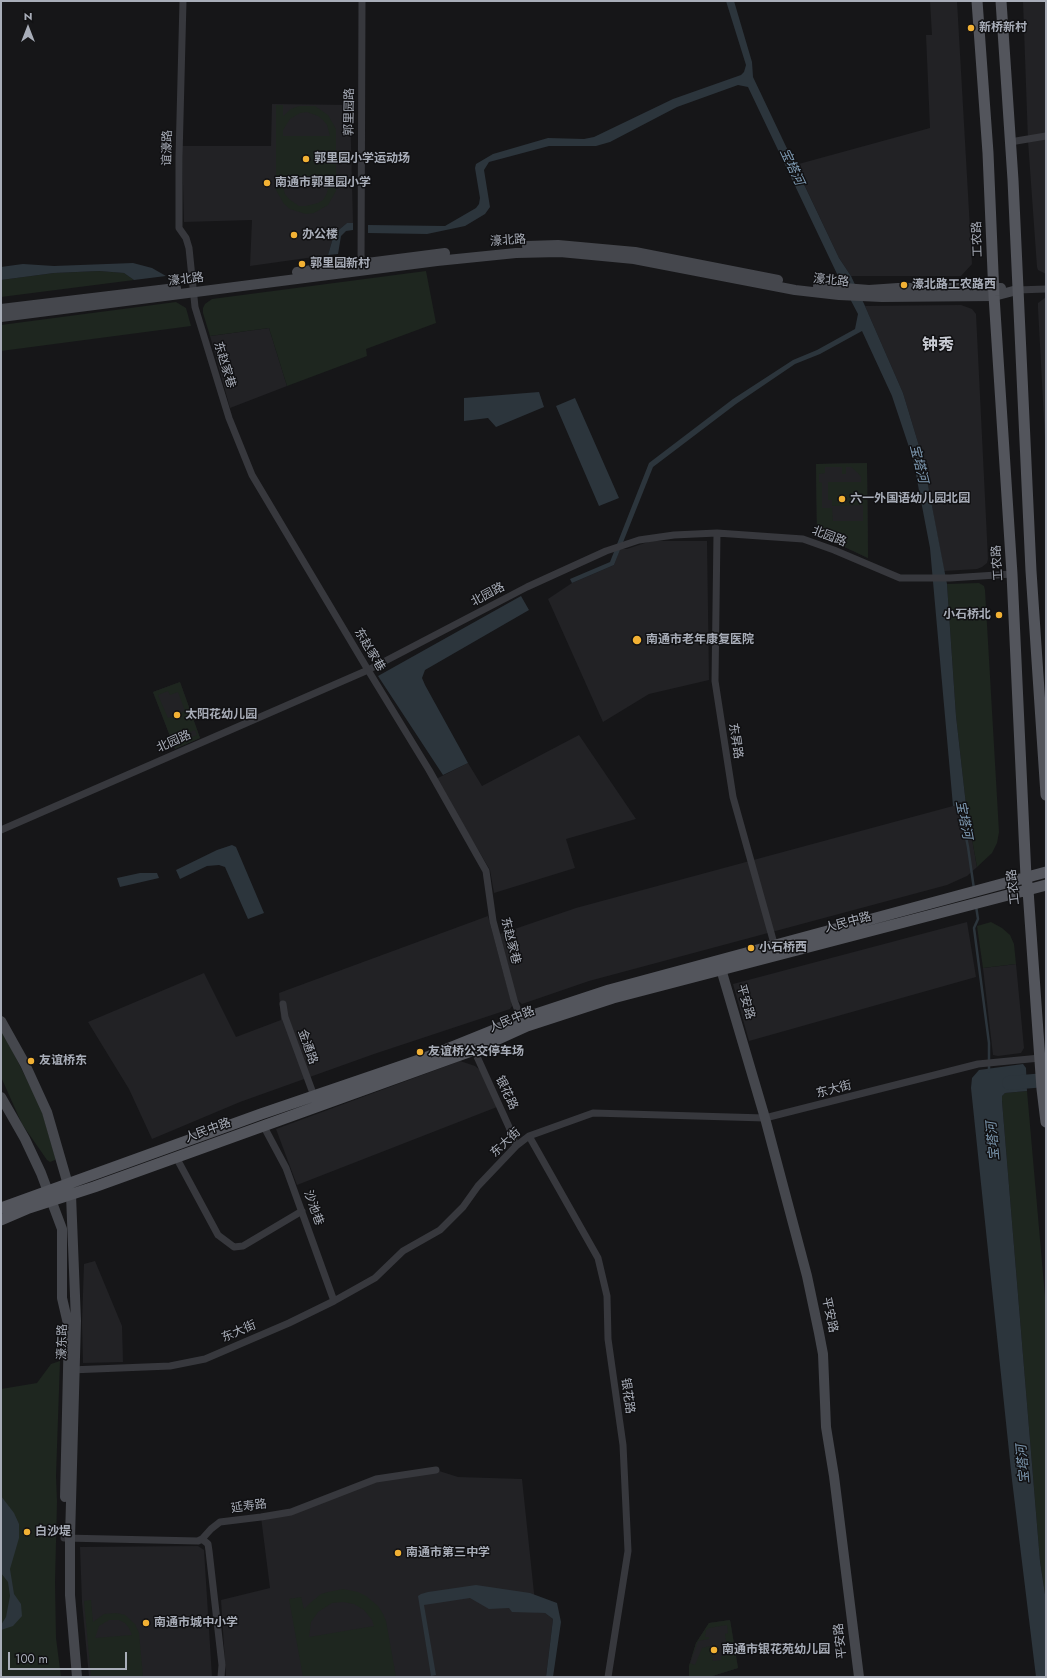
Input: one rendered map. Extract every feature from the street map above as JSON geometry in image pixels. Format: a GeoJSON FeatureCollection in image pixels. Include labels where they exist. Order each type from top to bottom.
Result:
{"type":"FeatureCollection","features":[{"type":"Feature","properties":{"kind":"main road","name":"工农路"},"geometry":{"type":"LineString","coordinates":[[977,1],[988,153],[994,292],[1012,574],[1026,878],[1042,1089],[1046,1116]]}},
{"type":"Feature","properties":{"kind":"main road"},"geometry":{"type":"LineString","coordinates":[[1001,1],[1010,142],[1031,571],[1046,795]]}},
{"type":"Feature","properties":{"kind":"main road","name":"人民中路"},"geometry":{"type":"LineString","coordinates":[[1,1208],[48,1190],[422,1059],[521,1019],[609,990],[775,946],[983,895],[1026,878],[1046,872]]}},
{"type":"Feature","properties":{"kind":"main road","name":"人民中路"},"geometry":{"type":"LineString","coordinates":[[983,895],[1028,890],[1046,885]]}},
{"type":"Feature","properties":{"kind":"main road","name":"人民中路"},"geometry":{"type":"LineString","coordinates":[[1,1220],[29,1208],[52,1202],[474,1050],[537,1023],[613,998],[964,900]]}},
{"type":"Feature","properties":{"kind":"street","name":"谊濠路"},"geometry":{"type":"LineString","coordinates":[[183,1],[179,157],[179,228],[186,238],[189,248],[193,289]]}},
{"type":"Feature","properties":{"kind":"street","name":"郭里园路"},"geometry":{"type":"LineString","coordinates":[[361,267],[362,1]]}},
{"type":"Feature","properties":{"kind":"street"},"geometry":{"type":"LineString","coordinates":[[1010,142],[1046,136]]}},
{"type":"Feature","properties":{"kind":"street","name":"濠北路"},"geometry":{"type":"LineString","coordinates":[[1,317],[193,289],[361,267],[516,253],[560,252],[634,259],[780,287],[839,292],[870,293],[898,288],[994,292],[1046,289]]}},
{"type":"Feature","properties":{"kind":"street","name":"濠北路"},"geometry":{"type":"LineString","coordinates":[[1,309],[193,289]]}},
{"type":"Feature","properties":{"kind":"street","name":"东赵家巷"},"geometry":{"type":"LineString","coordinates":[[193,289],[196,307],[228,414],[245,461],[368,670],[429,770],[486,871],[493,921],[514,1000],[521,1019]]}},
{"type":"Feature","properties":{"kind":"street","name":"北园路"},"geometry":{"type":"LineString","coordinates":[[1,830],[368,670],[527,587],[613,549],[653,537],[716,533],[803,539],[834,550],[900,578],[927,579],[1012,574]]}},
{"type":"Feature","properties":{"kind":"street","name":"东昇路"},"geometry":{"type":"LineString","coordinates":[[716,533],[714,681],[734,797],[775,946]]}},
{"type":"Feature","properties":{"kind":"street","name":"平安路"},"geometry":{"type":"LineString","coordinates":[[721,969],[765,1118],[807,1276],[822,1347],[826,1427],[834,1476],[858,1677]]}},
{"type":"Feature","properties":{"kind":"street","name":"金通路"},"geometry":{"type":"LineString","coordinates":[[283,1004],[285,1018],[314,1096]]}},
{"type":"Feature","properties":{"kind":"street","name":"濠东路"},"geometry":{"type":"LineString","coordinates":[[1,1021],[25,1064],[47,1112],[71,1195],[76,1321],[72,1373],[65,1624],[70,1677]]}},
{"type":"Feature","properties":{"kind":"street","name":"银花路"},"geometry":{"type":"LineString","coordinates":[[474,1050],[510,1127],[516,1146]]}},
{"type":"Feature","properties":{"kind":"street","name":"东大街"},"geometry":{"type":"LineString","coordinates":[[72,1373],[170,1366],[205,1359],[334,1302],[375,1278],[403,1251],[440,1230],[463,1207],[478,1186],[516,1146],[529,1136],[593,1113],[765,1118],[978,1064],[1040,1062]]}},
{"type":"Feature","properties":{"kind":"street","name":"濠东路"},"geometry":{"type":"LineString","coordinates":[[1,1098],[25,1139],[48,1190],[62,1229],[62,1298],[69,1328],[72,1373]]}},
{"type":"Feature","properties":{"kind":"street","name":"沙池巷"},"geometry":{"type":"LineString","coordinates":[[263,1125],[286,1168],[334,1302]]}},
{"type":"Feature","properties":{"kind":"street","name":"银花路"},"geometry":{"type":"LineString","coordinates":[[529,1136],[598,1258],[607,1296],[608,1339],[623,1445],[628,1551],[608,1677]]}},
{"type":"Feature","properties":{"kind":"street"},"geometry":{"type":"LineString","coordinates":[[176,1157],[218,1235],[234,1247],[243,1246],[302,1211]]}},
{"type":"Feature","properties":{"kind":"street","name":"延寿路"},"geometry":{"type":"LineString","coordinates":[[202,1539],[220,1522],[291,1512],[376,1479],[436,1470]]}},
{"type":"Feature","properties":{"kind":"street"},"geometry":{"type":"LineString","coordinates":[[67,1538],[198,1541],[202,1539],[208,1544],[222,1665],[221,1677]]}},
{"type":"Feature","properties":{"kind":"street","name":"濠东路"},"geometry":{"type":"LineString","coordinates":[[67,1538],[76,1677]]}},
{"type":"Feature","properties":{"kind":"shaded area"},"geometry":{"type":"Polygon","coordinates":[[[930,1],[957,1],[972,264],[961,276],[851,276],[839,258],[795,165],[930,128],[926,35],[932,35],[930,1]]]}},
{"type":"Feature","properties":{"kind":"shaded area"},"geometry":{"type":"Polygon","coordinates":[[[1023,1],[1046,1],[1046,274],[1038,270],[1037,267],[1028,141],[1023,1]]]}},
{"type":"Feature","properties":{"kind":"shaded area","name":"南通市郭里园小学"},"geometry":{"type":"Polygon","coordinates":[[[272,104],[350,105],[353,223],[347,223],[334,234],[328,255],[250,266],[252,220],[184,222],[182,146],[271,146],[272,104]]]}},
{"type":"Feature","properties":{"kind":"shaded area"},"geometry":{"type":"Polygon","coordinates":[[[276,105],[283,105],[283,116],[291,109],[299,106],[315,106],[328,115],[336,129],[336,191],[328,205],[314,213],[306,214],[290,209],[284,204],[276,190],[276,105]],[[307,112],[300,113],[290,119],[283,130],[283,136],[330,136],[327,125],[323,120],[318,116],[307,112]],[[282,183],[285,194],[289,199],[299,206],[306,206],[323,200],[330,183],[282,183]]]}},
{"type":"Feature","properties":{"kind":"shaded area"},"geometry":{"type":"Polygon","coordinates":[[[99,271],[124,273],[134,280],[1,297],[1,280],[54,273],[99,271]]]}},
{"type":"Feature","properties":{"kind":"shaded area"},"geometry":{"type":"Polygon","coordinates":[[[426,271],[436,323],[366,349],[367,356],[287,386],[269,328],[210,336],[203,313],[205,304],[212,299],[426,271]]]}},
{"type":"Feature","properties":{"kind":"shaded area"},"geometry":{"type":"Polygon","coordinates":[[[1046,297],[1046,458],[1038,303],[1046,297]]]}},
{"type":"Feature","properties":{"kind":"shaded area"},"geometry":{"type":"Polygon","coordinates":[[[176,302],[186,308],[191,326],[1,351],[1,325],[176,302]]]}},
{"type":"Feature","properties":{"kind":"shaded area"},"geometry":{"type":"Polygon","coordinates":[[[961,305],[972,309],[976,314],[988,559],[987,563],[977,569],[944,571],[923,459],[903,393],[865,306],[961,305]]]}},
{"type":"Feature","properties":{"kind":"shaded area"},"geometry":{"type":"Polygon","coordinates":[[[269,328],[287,386],[230,408],[210,336],[269,328]]]}},
{"type":"Feature","properties":{"kind":"shaded area","name":"六一外国语幼儿园北园"},"geometry":{"type":"Polygon","coordinates":[[[867,463],[868,558],[817,534],[816,464],[867,463]]]}},
{"type":"Feature","properties":{"kind":"shaded area","name":"六一外国语幼儿园北园"},"geometry":{"type":"Polygon","coordinates":[[[867,463],[868,558],[817,534],[816,464],[867,463]],[[825,467],[825,473],[819,474],[819,482],[822,483],[822,508],[832,508],[833,521],[863,521],[863,505],[832,506],[832,500],[828,500],[828,482],[861,482],[861,477],[851,467],[846,467],[846,474],[842,474],[842,467],[825,467]]]}},
{"type":"Feature","properties":{"kind":"shaded area","name":"南通市老年康复医院"},"geometry":{"type":"Polygon","coordinates":[[[651,541],[707,541],[709,680],[649,694],[603,722],[548,599],[572,583],[614,565],[620,549],[627,549],[651,541]]]}},
{"type":"Feature","properties":{"kind":"shaded area"},"geometry":{"type":"Polygon","coordinates":[[[979,583],[984,586],[985,590],[999,832],[997,843],[992,853],[977,867],[966,805],[956,716],[947,584],[979,583]]]}},
{"type":"Feature","properties":{"kind":"shaded area","name":"太阳花幼儿园"},"geometry":{"type":"Polygon","coordinates":[[[180,682],[200,738],[175,749],[153,692],[180,682]]]}},
{"type":"Feature","properties":{"kind":"shaded area","name":"太阳花幼儿园"},"geometry":{"type":"Polygon","coordinates":[[[180,682],[200,738],[175,749],[153,692],[180,682]],[[168,691],[158,695],[168,718],[185,711],[178,692],[170,695],[168,691]],[[195,730],[172,739],[174,744],[197,735],[195,730]]]}},
{"type":"Feature","properties":{"kind":"shaded area"},"geometry":{"type":"Polygon","coordinates":[[[579,735],[636,819],[566,839],[575,868],[494,893],[490,870],[436,779],[468,763],[482,786],[579,735]]]}},
{"type":"Feature","properties":{"kind":"shaded area"},"geometry":{"type":"Polygon","coordinates":[[[966,805],[977,867],[967,876],[947,885],[589,981],[522,1004],[516,999],[500,934],[576,908],[953,806],[966,805]]]}},
{"type":"Feature","properties":{"kind":"shaded area"},"geometry":{"type":"Polygon","coordinates":[[[488,916],[511,1001],[512,1006],[510,1009],[374,1054],[240,1102],[152,1139],[129,1089],[88,1022],[204,973],[236,1037],[281,1020],[279,993],[488,916]]]}},
{"type":"Feature","properties":{"kind":"shaded area"},"geometry":{"type":"Polygon","coordinates":[[[967,922],[976,977],[749,1041],[733,984],[967,922]]]}},
{"type":"Feature","properties":{"kind":"shaded area"},"geometry":{"type":"Polygon","coordinates":[[[991,922],[1002,928],[1010,935],[1014,944],[1016,964],[983,968],[977,926],[991,922]]]}},
{"type":"Feature","properties":{"kind":"shaded area"},"geometry":{"type":"Polygon","coordinates":[[[1016,964],[1024,1048],[1021,1053],[998,1056],[993,1055],[983,968],[1016,964]]]}},
{"type":"Feature","properties":{"kind":"shaded area"},"geometry":{"type":"Polygon","coordinates":[[[1,1028],[41,1108],[55,1157],[55,1160],[50,1162],[47,1160],[22,1124],[1,1077],[1,1028]]]}},
{"type":"Feature","properties":{"kind":"shaded area"},"geometry":{"type":"Polygon","coordinates":[[[460,1061],[475,1066],[480,1070],[497,1107],[297,1185],[276,1129],[460,1061]]]}},
{"type":"Feature","properties":{"kind":"shaded area"},"geometry":{"type":"Polygon","coordinates":[[[1027,1091],[1046,1308],[1046,1601],[1040,1561],[1002,1101],[1002,1096],[1005,1093],[1027,1091]]]}},
{"type":"Feature","properties":{"kind":"shaded area"},"geometry":{"type":"Polygon","coordinates":[[[95,1261],[122,1326],[123,1362],[83,1363],[82,1323],[84,1264],[95,1261]]]}},
{"type":"Feature","properties":{"kind":"shaded area"},"geometry":{"type":"Polygon","coordinates":[[[60,1361],[56,1476],[57,1502],[55,1582],[56,1638],[61,1677],[1,1677],[1,1389],[37,1383],[51,1364],[60,1361]]]}},
{"type":"Feature","properties":{"kind":"shaded area","name":"南通市第三中学"},"geometry":{"type":"Polygon","coordinates":[[[436,1470],[458,1477],[522,1479],[536,1612],[545,1613],[553,1619],[546,1677],[226,1677],[221,1600],[270,1588],[261,1517],[291,1512],[376,1479],[436,1470]]]}},
{"type":"Feature","properties":{"kind":"shaded area","name":"南通市城中小学"},"geometry":{"type":"Polygon","coordinates":[[[198,1546],[204,1550],[212,1677],[89,1677],[82,1602],[80,1547],[198,1546]]]}},
{"type":"Feature","properties":{"kind":"shaded area"},"geometry":{"type":"Polygon","coordinates":[[[343,1589],[358,1592],[366,1596],[378,1606],[386,1621],[396,1677],[303,1677],[289,1599],[301,1597],[304,1609],[321,1594],[343,1589]],[[343,1602],[332,1603],[318,1612],[311,1622],[309,1637],[374,1626],[372,1620],[364,1610],[354,1604],[343,1602]]]}},
{"type":"Feature","properties":{"kind":"shaded area"},"geometry":{"type":"Polygon","coordinates":[[[91,1600],[93,1622],[104,1614],[116,1613],[125,1615],[135,1624],[139,1633],[143,1677],[91,1677],[84,1601],[91,1600]],[[109,1620],[99,1626],[95,1638],[132,1635],[125,1623],[119,1620],[109,1620]]]}},
{"type":"Feature","properties":{"kind":"shaded area","name":"南通市银花苑幼儿园"},"geometry":{"type":"Polygon","coordinates":[[[730,1620],[738,1668],[709,1677],[689,1677],[689,1666],[696,1643],[709,1623],[730,1620]]]}},
{"type":"Feature","properties":{"kind":"shaded area","name":"南通市银花苑幼儿园"},"geometry":{"type":"Polygon","coordinates":[[[730,1620],[738,1668],[709,1677],[689,1677],[689,1666],[696,1643],[709,1623],[730,1620]],[[727,1625],[709,1628],[706,1630],[705,1637],[709,1637],[709,1639],[698,1641],[690,1663],[695,1665],[702,1648],[710,1646],[713,1661],[721,1660],[721,1656],[728,1655],[725,1634],[728,1633],[727,1625]]]}},
{"type":"Feature","properties":{"kind":"water"},"geometry":{"type":"Polygon","coordinates":[[[726,1],[734,1],[752,62],[753,77],[839,258],[851,276],[903,393],[923,459],[947,584],[956,716],[966,805],[953,806],[930,548],[913,459],[892,396],[862,331],[820,354],[795,364],[736,404],[653,467],[614,565],[572,583],[570,579],[610,562],[649,463],[733,399],[793,360],[817,350],[855,329],[858,314],[838,276],[748,87],[738,85],[677,107],[610,142],[596,146],[549,146],[489,162],[484,170],[490,207],[485,214],[465,226],[427,234],[368,233],[368,225],[445,226],[476,208],[479,204],[480,198],[475,168],[476,164],[493,154],[548,138],[584,139],[594,137],[673,99],[741,75],[744,72],[746,65],[726,1]]]}},
{"type":"Feature","properties":{"kind":"water"},"geometry":{"type":"Polygon","coordinates":[[[347,223],[353,223],[353,230],[346,231],[341,236],[338,254],[328,255],[334,234],[347,223]]]}},
{"type":"Feature","properties":{"kind":"water"},"geometry":{"type":"Polygon","coordinates":[[[133,263],[152,268],[166,276],[134,280],[124,273],[99,271],[54,273],[1,280],[1,267],[23,264],[54,266],[133,263]]]}},
{"type":"Feature","properties":{"kind":"water"},"geometry":{"type":"Polygon","coordinates":[[[539,392],[544,407],[496,427],[488,418],[464,421],[464,398],[539,392]]]}},
{"type":"Feature","properties":{"kind":"water"},"geometry":{"type":"Polygon","coordinates":[[[575,398],[619,498],[599,506],[556,406],[575,398]]]}},
{"type":"Feature","properties":{"kind":"water"},"geometry":{"type":"Polygon","coordinates":[[[521,596],[529,610],[425,670],[422,678],[425,685],[468,763],[443,775],[378,676],[521,596]]]}},
{"type":"Feature","properties":{"kind":"water"},"geometry":{"type":"Polygon","coordinates":[[[232,845],[236,847],[264,913],[248,919],[225,867],[219,865],[207,866],[180,879],[176,870],[217,850],[232,845]]]}},
{"type":"Feature","properties":{"kind":"water"},"geometry":{"type":"Polygon","coordinates":[[[140,873],[157,873],[159,878],[120,887],[117,878],[140,873]]]}},
{"type":"Feature","properties":{"kind":"water"},"geometry":{"type":"Polygon","coordinates":[[[1023,1064],[1026,1068],[1027,1091],[1005,1093],[1002,1096],[1002,1101],[1040,1561],[1046,1601],[1046,1677],[1036,1677],[1012,1480],[971,1088],[972,1078],[979,1070],[1023,1064]]]}},
{"type":"Feature","properties":{"kind":"water"},"geometry":{"type":"Polygon","coordinates":[[[1,1496],[14,1513],[19,1524],[19,1538],[10,1569],[14,1594],[21,1604],[22,1616],[13,1626],[1,1630],[1,1625],[6,1617],[10,1596],[8,1582],[1,1573],[1,1496]]]}},
{"type":"Feature","properties":{"kind":"water"},"geometry":{"type":"Polygon","coordinates":[[[476,1585],[530,1593],[557,1603],[561,1622],[553,1677],[546,1677],[553,1619],[545,1613],[512,1612],[509,1608],[489,1609],[470,1598],[424,1605],[436,1675],[431,1676],[418,1596],[428,1592],[476,1585]]]}},
{"type":"Feature","properties":{"kind":"waterway","name":"宝塔河"},"geometry":{"type":"LineString","coordinates":[[959,803],[968,847],[974,889]]}},
{"type":"Feature","properties":{"kind":"waterway","name":"宝塔河"},"geometry":{"type":"LineString","coordinates":[[976,906],[978,919],[974,928],[989,1043],[989,1071]]}},
{"type":"Feature","properties":{"kind":"waterway"},"geometry":{"type":"LineString","coordinates":[[1009,1083],[1046,1080]]}},
{"type":"Feature","properties":{"kind":"place","name":"新桥新村"},"geometry":{"type":"Point","coordinates":[971,28]}},
{"type":"Feature","properties":{"kind":"place","name":"郭里园小学运动场"},"geometry":{"type":"Point","coordinates":[306,159]}},
{"type":"Feature","properties":{"kind":"place","name":"南通市郭里园小学"},"geometry":{"type":"Point","coordinates":[267,183]}},
{"type":"Feature","properties":{"kind":"place","name":"办公楼"},"geometry":{"type":"Point","coordinates":[294,235]}},
{"type":"Feature","properties":{"kind":"place","name":"郭里园新村"},"geometry":{"type":"Point","coordinates":[302,264]}},
{"type":"Feature","properties":{"kind":"place","name":"濠北路工农路西"},"geometry":{"type":"Point","coordinates":[904,285]}},
{"type":"Feature","properties":{"kind":"place","name":"六一外国语幼儿园北园"},"geometry":{"type":"Point","coordinates":[842,499]}},
{"type":"Feature","properties":{"kind":"place","name":"小石桥北"},"geometry":{"type":"Point","coordinates":[999,615]}},
{"type":"Feature","properties":{"kind":"place","name":"南通市老年康复医院"},"geometry":{"type":"Point","coordinates":[637,640]}},
{"type":"Feature","properties":{"kind":"place","name":"太阳花幼儿园"},"geometry":{"type":"Point","coordinates":[177,715]}},
{"type":"Feature","properties":{"kind":"place","name":"小石桥西"},"geometry":{"type":"Point","coordinates":[751,948]}},
{"type":"Feature","properties":{"kind":"place","name":"友谊桥公交停车场"},"geometry":{"type":"Point","coordinates":[420,1052]}},
{"type":"Feature","properties":{"kind":"place","name":"友谊桥东"},"geometry":{"type":"Point","coordinates":[31,1061]}},
{"type":"Feature","properties":{"kind":"place","name":"白沙堤"},"geometry":{"type":"Point","coordinates":[27,1532]}},
{"type":"Feature","properties":{"kind":"place","name":"南通市第三中学"},"geometry":{"type":"Point","coordinates":[398,1553]}},
{"type":"Feature","properties":{"kind":"place","name":"南通市城中小学"},"geometry":{"type":"Point","coordinates":[146,1623]}},
{"type":"Feature","properties":{"kind":"place","name":"南通市银花苑幼儿园"},"geometry":{"type":"Point","coordinates":[714,1650]}},
{"type":"Feature","properties":{"kind":"district","name":"钟秀"},"geometry":{"type":"Point","coordinates":[938,346]}}]}
